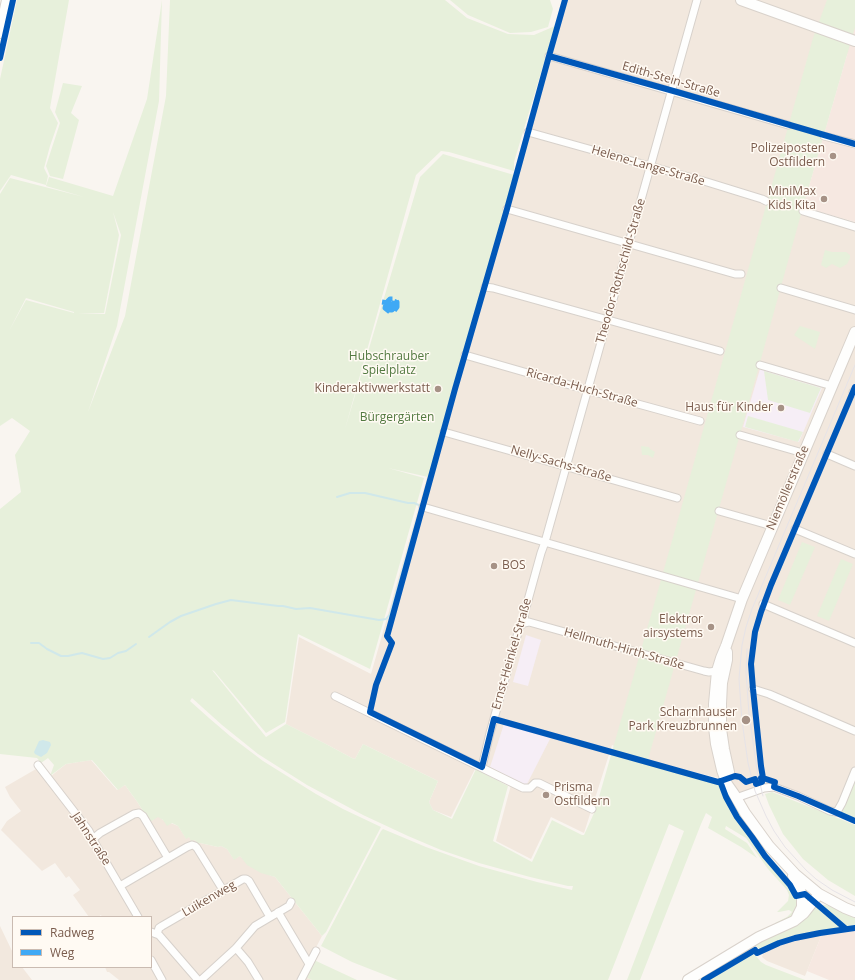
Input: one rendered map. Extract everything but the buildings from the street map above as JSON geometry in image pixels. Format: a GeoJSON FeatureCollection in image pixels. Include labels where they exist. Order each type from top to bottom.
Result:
{"type":"FeatureCollection","features":[{"type":"Feature","properties":{"kind":"main road"},"geometry":{"type":"LineString","coordinates":[[0,33],[7,0]]}},
{"type":"Feature","properties":{"kind":"main road"},"geometry":{"type":"LineString","coordinates":[[741,0],[855,41]]}},
{"type":"Feature","properties":{"kind":"main road","name":"Niemöllerstraße"},"geometry":{"type":"LineString","coordinates":[[855,332],[772,526],[742,599],[721,658],[721,729],[726,761],[735,796],[757,831],[789,869],[819,894],[855,912]]}},
{"type":"Feature","properties":{"kind":"main road"},"geometry":{"type":"LineString","coordinates":[[789,869],[799,887],[802,899],[802,907],[796,919]]}},
{"type":"Feature","properties":{"kind":"main road"},"geometry":{"type":"LineString","coordinates":[[688,980],[759,937],[796,919],[808,908],[819,894]]}},
{"type":"Feature","properties":{"kind":"street","name":"Theodor-Rothschild-Straße"},"geometry":{"type":"LineString","coordinates":[[545,542],[697,0]]}},
{"type":"Feature","properties":{"kind":"street","name":"Edith-Stein-Straße"},"geometry":{"type":"LineString","coordinates":[[549,56],[788,125]]}},
{"type":"Feature","properties":{"kind":"street","name":"Helene-Lange-Straße"},"geometry":{"type":"LineString","coordinates":[[528,132],[758,197],[766,201]]}},
{"type":"Feature","properties":{"kind":"street"},"geometry":{"type":"LineString","coordinates":[[824,136],[855,144]]}},
{"type":"Feature","properties":{"kind":"street"},"geometry":{"type":"LineString","coordinates":[[507,209],[735,274],[741,274]]}},
{"type":"Feature","properties":{"kind":"street"},"geometry":{"type":"LineString","coordinates":[[802,211],[855,226]]}},
{"type":"Feature","properties":{"kind":"street"},"geometry":{"type":"LineString","coordinates":[[485,287],[494,288],[720,351]]}},
{"type":"Feature","properties":{"kind":"street"},"geometry":{"type":"LineString","coordinates":[[781,288],[855,310]]}},
{"type":"Feature","properties":{"kind":"street","name":"Ricarda-Huch-Straße"},"geometry":{"type":"LineString","coordinates":[[465,355],[700,421]]}},
{"type":"Feature","properties":{"kind":"street"},"geometry":{"type":"LineString","coordinates":[[760,365],[832,386]]}},
{"type":"Feature","properties":{"kind":"street","name":"Nelly-Sachs-Straße"},"geometry":{"type":"LineString","coordinates":[[444,432],[678,498]]}},
{"type":"Feature","properties":{"kind":"street"},"geometry":{"type":"LineString","coordinates":[[740,435],[803,453]]}},
{"type":"Feature","properties":{"kind":"street"},"geometry":{"type":"LineString","coordinates":[[827,454],[855,466]]}},
{"type":"Feature","properties":{"kind":"street"},"geometry":{"type":"LineString","coordinates":[[423,507],[742,599]]}},
{"type":"Feature","properties":{"kind":"street"},"geometry":{"type":"LineString","coordinates":[[719,511],[772,526]]}},
{"type":"Feature","properties":{"kind":"street"},"geometry":{"type":"LineString","coordinates":[[794,529],[855,554]]}},
{"type":"Feature","properties":{"kind":"street","name":"Ernst-Heinkel-Straße"},"geometry":{"type":"LineString","coordinates":[[482,767],[519,629],[524,622],[523,619],[526,605],[540,553],[545,542]]}},
{"type":"Feature","properties":{"kind":"street"},"geometry":{"type":"LineString","coordinates":[[764,604],[855,643]]}},
{"type":"Feature","properties":{"kind":"street","name":"Hellmuth-Hirth-Straße"},"geometry":{"type":"LineString","coordinates":[[524,622],[529,622],[704,671],[721,672]]}},
{"type":"Feature","properties":{"kind":"street"},"geometry":{"type":"LineString","coordinates":[[753,689],[769,694],[855,731]]}},
{"type":"Feature","properties":{"kind":"street"},"geometry":{"type":"LineString","coordinates":[[335,696],[525,789],[530,788],[535,783],[541,784],[592,809]]}},
{"type":"Feature","properties":{"kind":"street","name":"Jahnstraße"},"geometry":{"type":"LineString","coordinates":[[38,765],[89,831],[137,916]]}},
{"type":"Feature","properties":{"kind":"street"},"geometry":{"type":"LineString","coordinates":[[735,796],[764,788],[774,787],[835,812],[839,809],[855,771]]}},
{"type":"Feature","properties":{"kind":"street"},"geometry":{"type":"LineString","coordinates":[[93,839],[100,833],[134,814],[139,813],[143,816],[168,858]]}},
{"type":"Feature","properties":{"kind":"street"},"geometry":{"type":"LineString","coordinates":[[120,886],[191,845],[198,848],[223,890]]}},
{"type":"Feature","properties":{"kind":"street","name":"Luikenweg"},"geometry":{"type":"LineString","coordinates":[[153,933],[242,879],[247,880],[270,917]]}},
{"type":"Feature","properties":{"kind":"street"},"geometry":{"type":"LineString","coordinates":[[201,980],[236,948],[254,927],[289,906],[291,902]]}},
{"type":"Feature","properties":{"kind":"street"},"geometry":{"type":"LineString","coordinates":[[278,912],[309,964]]}},
{"type":"Feature","properties":{"kind":"street"},"geometry":{"type":"LineString","coordinates":[[153,933],[198,980]]}},
{"type":"Feature","properties":{"kind":"street"},"geometry":{"type":"LineString","coordinates":[[236,948],[248,962],[259,980]]}},
{"type":"Feature","properties":{"kind":"street"},"geometry":{"type":"LineString","coordinates":[[301,980],[316,951]]}},
{"type":"Feature","properties":{"kind":"street"},"geometry":{"type":"LineString","coordinates":[[152,962],[162,980]]}},
{"type":"Feature","properties":{"kind":"shaded area"},"geometry":{"type":"Polygon","coordinates":[[[563,0],[855,0],[855,57],[847,54],[803,207],[855,222],[855,823],[839,816],[836,817],[779,792],[771,790],[766,790],[734,801],[723,779],[645,760],[612,745],[584,833],[551,817],[531,859],[496,841],[511,785],[476,767],[451,817],[433,810],[429,802],[438,781],[363,744],[355,759],[352,758],[286,724],[299,637],[371,674],[563,0]]]}},
{"type":"Feature","properties":{"kind":"shaded area"},"geometry":{"type":"Polygon","coordinates":[[[855,27],[855,222],[803,207],[855,27]]]}},
{"type":"Feature","properties":{"kind":"shaded area","name":"Haus für Kinder"},"geometry":{"type":"Polygon","coordinates":[[[760,369],[822,388],[799,442],[743,427],[760,369]]]}},
{"type":"Feature","properties":{"kind":"shaded area"},"geometry":{"type":"Polygon","coordinates":[[[526,635],[541,640],[528,686],[513,682],[526,635]]]}},
{"type":"Feature","properties":{"kind":"shaded area"},"geometry":{"type":"Polygon","coordinates":[[[504,724],[551,737],[526,786],[490,767],[504,724]]]}},
{"type":"Feature","properties":{"kind":"shaded area"},"geometry":{"type":"Polygon","coordinates":[[[91,760],[117,790],[125,785],[150,822],[158,816],[163,820],[178,826],[186,838],[189,837],[200,843],[218,847],[221,846],[227,849],[234,859],[240,856],[261,872],[275,877],[322,936],[310,959],[305,977],[312,980],[119,980],[107,972],[105,968],[152,968],[152,916],[88,916],[73,895],[80,890],[69,876],[66,878],[55,863],[42,871],[1,830],[7,821],[21,811],[10,797],[5,787],[36,769],[44,767],[51,776],[66,764],[91,760]]]}},
{"type":"Feature","properties":{"kind":"shaded area"},"geometry":{"type":"Polygon","coordinates":[[[0,926],[12,951],[12,968],[23,968],[32,980],[0,980],[0,926]]]}},
{"type":"Feature","properties":{"kind":"shaded area"},"geometry":{"type":"Polygon","coordinates":[[[846,931],[855,931],[855,980],[829,980],[807,971],[822,934],[829,935],[846,931]]]}},
{"type":"Feature","properties":{"kind":"shaded area"},"geometry":{"type":"Polygon","coordinates":[[[822,934],[805,976],[767,961],[762,957],[764,952],[783,943],[822,934]]]}},
{"type":"Feature","properties":{"kind":"green space"},"geometry":{"type":"Polygon","coordinates":[[[17,0],[69,0],[50,108],[58,123],[44,168],[48,176],[46,185],[11,175],[0,191],[0,79],[17,0]]]}},
{"type":"Feature","properties":{"kind":"green space"},"geometry":{"type":"Polygon","coordinates":[[[162,0],[159,101],[117,326],[88,412],[125,316],[166,96],[170,0],[445,0],[467,18],[508,34],[534,35],[555,26],[514,162],[514,171],[441,151],[416,175],[345,429],[420,177],[443,154],[514,175],[428,477],[388,468],[424,478],[370,669],[298,634],[285,722],[266,733],[212,670],[266,737],[286,724],[355,759],[363,744],[438,781],[429,802],[433,810],[452,819],[476,769],[508,786],[493,841],[532,862],[552,820],[584,835],[595,811],[813,38],[827,0],[855,0],[855,27],[647,763],[719,784],[731,809],[739,820],[740,818],[724,790],[722,785],[724,783],[731,800],[768,855],[798,891],[797,910],[791,918],[775,924],[787,917],[792,912],[789,910],[777,912],[788,901],[789,895],[787,890],[768,869],[746,838],[726,826],[725,829],[747,843],[757,858],[708,828],[712,817],[706,813],[640,980],[627,980],[684,831],[669,824],[608,980],[398,980],[352,962],[321,946],[383,829],[426,847],[479,866],[572,890],[573,886],[530,877],[479,863],[441,850],[363,815],[307,785],[258,754],[192,698],[190,701],[209,718],[263,761],[316,794],[381,827],[326,932],[322,936],[275,877],[261,873],[247,865],[240,856],[234,860],[227,849],[221,846],[218,847],[200,843],[198,844],[194,840],[191,841],[189,837],[186,839],[178,826],[172,823],[167,826],[163,820],[158,817],[150,822],[125,785],[118,790],[92,760],[66,764],[50,776],[54,765],[48,758],[41,763],[37,758],[0,754],[0,509],[21,492],[15,455],[30,431],[12,418],[0,426],[0,194],[10,178],[84,197],[46,186],[49,177],[113,196],[147,99],[162,0]],[[113,212],[119,235],[104,313],[78,314],[105,314],[121,235],[113,212]],[[26,298],[9,331],[26,300],[74,313],[74,312],[26,298]]]}},
{"type":"Feature","properties":{"kind":"green space"},"geometry":{"type":"Polygon","coordinates":[[[450,0],[550,0],[553,9],[548,27],[531,32],[510,33],[468,15],[450,0]]]}},
{"type":"Feature","properties":{"kind":"green space"},"geometry":{"type":"Polygon","coordinates":[[[63,83],[82,86],[71,113],[79,120],[63,179],[50,176],[46,166],[60,123],[55,112],[63,83]]]}},
{"type":"Feature","properties":{"kind":"green space"},"geometry":{"type":"Polygon","coordinates":[[[825,250],[832,252],[846,252],[850,255],[850,258],[847,264],[840,268],[832,264],[826,268],[821,265],[825,250]]]}},
{"type":"Feature","properties":{"kind":"green space"},"geometry":{"type":"Polygon","coordinates":[[[800,326],[820,332],[815,349],[794,335],[800,326]]]}},
{"type":"Feature","properties":{"kind":"green space"},"geometry":{"type":"Polygon","coordinates":[[[764,371],[821,388],[810,413],[768,400],[764,371]]]}},
{"type":"Feature","properties":{"kind":"green space"},"geometry":{"type":"Polygon","coordinates":[[[748,416],[803,432],[798,442],[745,427],[748,416]]]}},
{"type":"Feature","properties":{"kind":"green space"},"geometry":{"type":"Polygon","coordinates":[[[641,446],[649,447],[655,452],[653,458],[648,455],[642,455],[641,446]]]}},
{"type":"Feature","properties":{"kind":"green space"},"geometry":{"type":"Polygon","coordinates":[[[802,542],[815,547],[790,605],[778,600],[802,542]]]}},
{"type":"Feature","properties":{"kind":"green space"},"geometry":{"type":"Polygon","coordinates":[[[841,559],[853,564],[829,621],[817,616],[841,559]]]}},
{"type":"Feature","properties":{"kind":"green space"},"geometry":{"type":"Polygon","coordinates":[[[855,778],[855,820],[840,813],[855,778]]]}},
{"type":"Feature","properties":{"kind":"green space"},"geometry":{"type":"Polygon","coordinates":[[[772,792],[855,825],[855,896],[828,880],[803,859],[783,834],[765,794],[772,792]]]}},
{"type":"Feature","properties":{"kind":"green space"},"geometry":{"type":"Polygon","coordinates":[[[821,905],[831,906],[855,918],[855,926],[847,927],[821,905]]]}},
{"type":"Feature","properties":{"kind":"green space"},"geometry":{"type":"Polygon","coordinates":[[[818,906],[841,927],[790,938],[761,950],[756,946],[757,943],[805,918],[818,906]]]}},
{"type":"Feature","properties":{"kind":"green space"},"geometry":{"type":"Polygon","coordinates":[[[749,948],[749,952],[702,980],[695,980],[749,948]]]}},
{"type":"Feature","properties":{"kind":"green space"},"geometry":{"type":"Polygon","coordinates":[[[752,954],[766,965],[805,980],[707,980],[752,954]]]}},
{"type":"Feature","properties":{"kind":"green space"},"geometry":{"type":"Polygon","coordinates":[[[314,960],[357,980],[312,980],[305,977],[314,960]]]}},
{"type":"Feature","properties":{"kind":"water"},"geometry":{"type":"Polygon","coordinates":[[[43,740],[50,742],[51,745],[47,753],[41,757],[34,752],[39,741],[43,740]]]}},
{"type":"Feature","properties":{"kind":"waterway"},"geometry":{"type":"LineString","coordinates":[[337,497],[350,493],[365,493],[414,503],[421,506]]}},
{"type":"Feature","properties":{"kind":"waterway"},"geometry":{"type":"LineString","coordinates":[[149,637],[181,616],[231,600],[296,609],[310,608],[379,620],[386,619],[390,614],[416,523]]}},
{"type":"Feature","properties":{"kind":"waterway"},"geometry":{"type":"LineString","coordinates":[[31,643],[39,643],[61,656],[82,653],[103,659],[110,658],[118,653],[126,651],[136,644]]}},
{"type":"Feature","properties":{"kind":"tram line"},"geometry":{"type":"LineString","coordinates":[[855,365],[752,609],[742,645],[739,679],[742,721],[748,763],[755,791],[766,816],[785,847],[806,870],[832,890],[855,902]]}},
{"type":"Feature","properties":{"kind":"tram line"},"geometry":{"type":"LineString","coordinates":[[747,649],[746,673],[749,713],[757,771],[763,796]]}},
{"type":"Feature","properties":{"kind":"marked path"},"geometry":{"type":"LineString","coordinates":[[382,302],[388,303],[390,301],[392,301],[394,302],[396,304],[392,310],[387,308],[387,305],[386,307],[387,309],[392,311],[396,308],[397,304],[396,302],[391,300],[388,303],[388,301],[393,299],[397,302],[397,307],[394,311],[390,312],[385,308],[386,304],[388,305],[390,309],[393,308],[395,305],[393,302],[391,302],[390,304],[392,305],[390,307],[393,305],[391,303],[393,303],[394,306],[393,308],[390,308],[389,306],[391,305]]}},
{"type":"Feature","properties":{"kind":"cycle path"},"geometry":{"type":"LineString","coordinates":[[0,58],[13,0]]}},
{"type":"Feature","properties":{"kind":"cycle path"},"geometry":{"type":"LineString","coordinates":[[565,0],[387,636],[392,643],[376,685],[370,712],[482,767],[494,719],[718,782],[735,776],[740,777],[746,782],[755,779],[756,784],[762,782],[761,778],[763,778],[751,664],[755,632],[771,585],[855,387]]}},
{"type":"Feature","properties":{"kind":"cycle path"},"geometry":{"type":"LineString","coordinates":[[549,56],[855,144]]}},
{"type":"Feature","properties":{"kind":"cycle path"},"geometry":{"type":"LineString","coordinates":[[763,778],[775,782],[774,787],[855,821]]}},
{"type":"Feature","properties":{"kind":"cycle path"},"geometry":{"type":"LineString","coordinates":[[720,781],[726,797],[737,817],[765,856],[790,885],[796,896],[805,894],[846,929]]}},
{"type":"Feature","properties":{"kind":"cycle path"},"geometry":{"type":"LineString","coordinates":[[704,980],[755,950],[757,953],[779,943],[795,938],[855,928]]}},
{"type":"Feature","properties":{"kind":"place","name":"Polizeiposten Ostfildern"},"geometry":{"type":"Point","coordinates":[833,156]}},
{"type":"Feature","properties":{"kind":"place","name":"MiniMax Kids Kita"},"geometry":{"type":"Point","coordinates":[824,199]}},
{"type":"Feature","properties":{"kind":"place","name":"Kinderaktivwerkstatt"},"geometry":{"type":"Point","coordinates":[438,389]}},
{"type":"Feature","properties":{"kind":"place","name":"Haus für Kinder"},"geometry":{"type":"Point","coordinates":[781,408]}},
{"type":"Feature","properties":{"kind":"place","name":"BOS"},"geometry":{"type":"Point","coordinates":[494,566]}},
{"type":"Feature","properties":{"kind":"place","name":"Elektror airsystems"},"geometry":{"type":"Point","coordinates":[711,627]}},
{"type":"Feature","properties":{"kind":"place","name":"Scharnhauser Park Kreuzbrunnen"},"geometry":{"type":"Point","coordinates":[746,720]}},
{"type":"Feature","properties":{"kind":"place","name":"Prisma Ostfildern"},"geometry":{"type":"Point","coordinates":[546,795]}},
{"type":"Feature","properties":{"kind":"park label","name":"Hubschrauber Spielplatz"},"geometry":{"type":"Point","coordinates":[389,364]}},
{"type":"Feature","properties":{"kind":"park label","name":"Bürgergärten"},"geometry":{"type":"Point","coordinates":[397,418]}}]}
